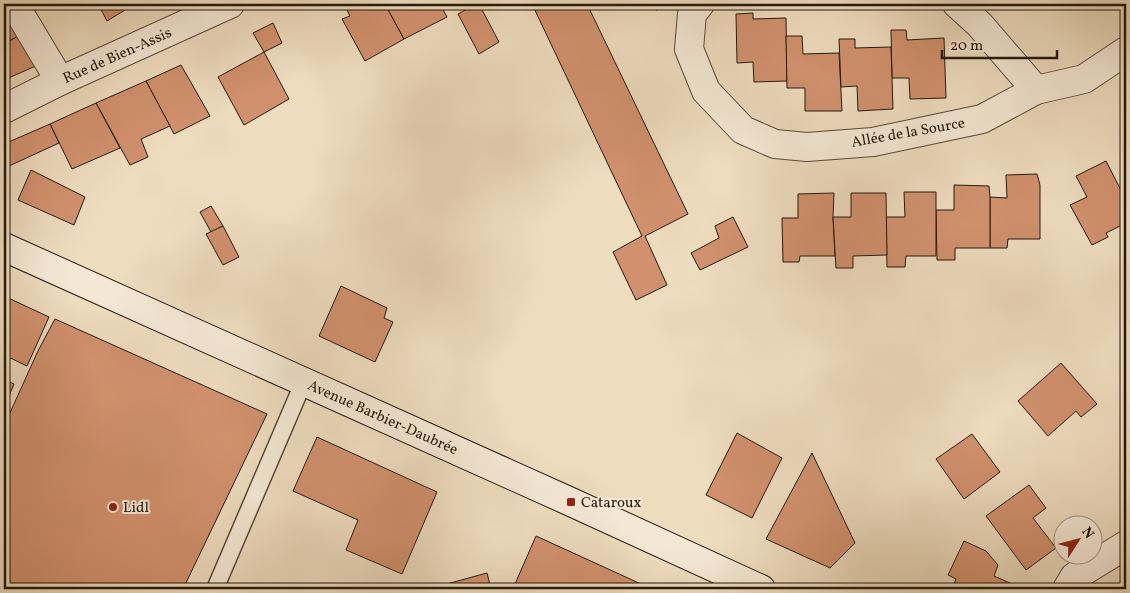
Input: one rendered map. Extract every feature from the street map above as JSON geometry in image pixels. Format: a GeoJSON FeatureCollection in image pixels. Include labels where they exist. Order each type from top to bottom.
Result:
{"type":"FeatureCollection","features":[{"type":"Feature","properties":{"kind":"street"},"geometry":{"type":"LineString","coordinates":[[14,4],[60,81]]}},
{"type":"Feature","properties":{"kind":"street","name":"Allée de la Source"},"geometry":{"type":"LineString","coordinates":[[700,4],[692,14],[689,49],[706,91],[743,130],[775,144],[807,147],[872,142],[982,119],[1036,90],[1084,79],[1126,51]]}},
{"type":"Feature","properties":{"kind":"street"},"geometry":{"type":"LineString","coordinates":[[956,4],[980,25],[1036,90]]}},
{"type":"Feature","properties":{"kind":"street","name":"Rue de Bien-Assis"},"geometry":{"type":"LineString","coordinates":[[4,109],[214,7]]}},
{"type":"Feature","properties":{"kind":"street","name":"Avenue Barbier-Daubrée"},"geometry":{"type":"LineString","coordinates":[[4,247],[761,589]]}},
{"type":"Feature","properties":{"kind":"street"},"geometry":{"type":"LineString","coordinates":[[1068,589],[1074,577],[1126,545]]}},
{"type":"Feature","properties":{"kind":"lane"},"geometry":{"type":"LineString","coordinates":[[215,589],[304,381]]}},
{"type":"Feature","properties":{"kind":"building"},"geometry":{"type":"Polygon","coordinates":[[[98,4],[135,4],[107,21],[98,4]]]}},
{"type":"Feature","properties":{"kind":"building"},"geometry":{"type":"Polygon","coordinates":[[[344,4],[385,4],[404,39],[365,61],[342,19],[350,16],[344,4]]]}},
{"type":"Feature","properties":{"kind":"building"},"geometry":{"type":"Polygon","coordinates":[[[385,4],[440,4],[447,17],[404,39],[385,4]]]}},
{"type":"Feature","properties":{"kind":"building"},"geometry":{"type":"Polygon","coordinates":[[[479,4],[499,42],[479,54],[458,14],[479,4]]]}},
{"type":"Feature","properties":{"kind":"building"},"geometry":{"type":"Polygon","coordinates":[[[532,4],[587,4],[688,214],[645,236],[667,285],[636,300],[613,252],[642,236],[532,4]]]}},
{"type":"Feature","properties":{"kind":"building"},"geometry":{"type":"Polygon","coordinates":[[[753,13],[753,19],[786,18],[787,81],[754,82],[753,62],[737,63],[736,14],[753,13]]]}},
{"type":"Feature","properties":{"kind":"building"},"geometry":{"type":"Polygon","coordinates":[[[10,20],[20,35],[4,44],[4,24],[10,20]]]}},
{"type":"Feature","properties":{"kind":"building"},"geometry":{"type":"Polygon","coordinates":[[[273,23],[282,43],[264,52],[253,33],[273,23]]]}},
{"type":"Feature","properties":{"kind":"building"},"geometry":{"type":"Polygon","coordinates":[[[891,30],[906,30],[907,40],[944,38],[946,98],[910,99],[909,78],[892,78],[891,30]]]}},
{"type":"Feature","properties":{"kind":"building"},"geometry":{"type":"Polygon","coordinates":[[[20,35],[38,65],[4,80],[4,44],[20,35]]]}},
{"type":"Feature","properties":{"kind":"building"},"geometry":{"type":"Polygon","coordinates":[[[786,36],[802,36],[803,54],[839,53],[842,111],[805,111],[805,88],[787,88],[786,36]]]}},
{"type":"Feature","properties":{"kind":"building"},"geometry":{"type":"Polygon","coordinates":[[[839,39],[855,39],[855,48],[891,47],[893,109],[858,111],[857,86],[841,87],[839,39]]]}},
{"type":"Feature","properties":{"kind":"building"},"geometry":{"type":"Polygon","coordinates":[[[264,52],[289,99],[244,125],[218,77],[264,52]]]}},
{"type":"Feature","properties":{"kind":"building"},"geometry":{"type":"Polygon","coordinates":[[[181,65],[210,116],[174,134],[146,81],[181,65]]]}},
{"type":"Feature","properties":{"kind":"building"},"geometry":{"type":"Polygon","coordinates":[[[146,81],[170,126],[141,139],[148,157],[130,165],[96,103],[146,81]]]}},
{"type":"Feature","properties":{"kind":"building"},"geometry":{"type":"Polygon","coordinates":[[[96,103],[120,148],[72,169],[50,124],[96,103]]]}},
{"type":"Feature","properties":{"kind":"building"},"geometry":{"type":"Polygon","coordinates":[[[50,124],[59,143],[9,166],[4,154],[4,144],[50,124]]]}},
{"type":"Feature","properties":{"kind":"building"},"geometry":{"type":"Polygon","coordinates":[[[1106,161],[1126,200],[1126,223],[1106,233],[1108,237],[1092,245],[1070,205],[1087,197],[1076,176],[1106,161]]]}},
{"type":"Feature","properties":{"kind":"building"},"geometry":{"type":"Polygon","coordinates":[[[31,170],[85,197],[74,225],[18,200],[31,170]]]}},
{"type":"Feature","properties":{"kind":"building"},"geometry":{"type":"Polygon","coordinates":[[[1037,174],[1040,185],[1040,239],[1008,239],[1007,248],[990,248],[990,197],[1007,198],[1006,175],[1037,174]]]}},
{"type":"Feature","properties":{"kind":"building"},"geometry":{"type":"Polygon","coordinates":[[[954,185],[989,186],[990,248],[955,248],[955,260],[937,260],[936,210],[954,210],[954,185]]]}},
{"type":"Feature","properties":{"kind":"building"},"geometry":{"type":"Polygon","coordinates":[[[904,192],[936,192],[936,256],[906,256],[905,267],[887,267],[886,217],[905,217],[904,192]]]}},
{"type":"Feature","properties":{"kind":"building"},"geometry":{"type":"Polygon","coordinates":[[[834,193],[835,256],[800,256],[799,262],[783,262],[782,218],[798,218],[798,194],[834,193]]]}},
{"type":"Feature","properties":{"kind":"building"},"geometry":{"type":"Polygon","coordinates":[[[851,193],[886,193],[887,255],[853,256],[853,268],[836,268],[833,217],[851,217],[851,193]]]}},
{"type":"Feature","properties":{"kind":"building"},"geometry":{"type":"Polygon","coordinates":[[[211,206],[223,226],[211,232],[200,212],[211,206]]]}},
{"type":"Feature","properties":{"kind":"building"},"geometry":{"type":"Polygon","coordinates":[[[733,217],[748,247],[700,270],[691,253],[719,238],[715,226],[733,217]]]}},
{"type":"Feature","properties":{"kind":"building"},"geometry":{"type":"Polygon","coordinates":[[[223,226],[239,257],[223,265],[206,234],[223,226]]]}},
{"type":"Feature","properties":{"kind":"building"},"geometry":{"type":"Polygon","coordinates":[[[341,286],[387,308],[384,318],[393,322],[375,362],[319,336],[341,286]]]}},
{"type":"Feature","properties":{"kind":"building"},"geometry":{"type":"Polygon","coordinates":[[[4,296],[49,317],[27,366],[4,355],[4,296]]]}},
{"type":"Feature","properties":{"kind":"building","name":"Lidl"},"geometry":{"type":"Polygon","coordinates":[[[55,319],[267,414],[183,589],[4,589],[4,426],[38,351],[55,319]]]}},
{"type":"Feature","properties":{"kind":"building"},"geometry":{"type":"Polygon","coordinates":[[[1061,363],[1097,404],[1081,417],[1076,411],[1048,436],[1018,401],[1061,363]]]}},
{"type":"Feature","properties":{"kind":"building"},"geometry":{"type":"Polygon","coordinates":[[[4,379],[14,384],[4,408],[4,379]]]}},
{"type":"Feature","properties":{"kind":"building"},"geometry":{"type":"Polygon","coordinates":[[[737,433],[782,458],[752,518],[706,495],[737,433]]]}},
{"type":"Feature","properties":{"kind":"building"},"geometry":{"type":"Polygon","coordinates":[[[972,434],[1000,472],[964,499],[936,459],[972,434]]]}},
{"type":"Feature","properties":{"kind":"building"},"geometry":{"type":"Polygon","coordinates":[[[317,437],[437,492],[402,574],[346,550],[358,520],[293,491],[317,437]]]}},
{"type":"Feature","properties":{"kind":"building"},"geometry":{"type":"Polygon","coordinates":[[[812,453],[855,543],[830,568],[766,539],[812,453]]]}},
{"type":"Feature","properties":{"kind":"building"},"geometry":{"type":"Polygon","coordinates":[[[1029,485],[1046,508],[1033,518],[1052,543],[1052,551],[1026,570],[986,516],[1029,485]]]}},
{"type":"Feature","properties":{"kind":"building"},"geometry":{"type":"Polygon","coordinates":[[[536,536],[641,584],[638,589],[527,589],[515,584],[536,536]]]}},
{"type":"Feature","properties":{"kind":"building"},"geometry":{"type":"Polygon","coordinates":[[[964,541],[986,551],[998,565],[994,576],[1019,587],[1018,589],[952,589],[956,579],[948,575],[964,541]]]}},
{"type":"Feature","properties":{"kind":"building"},"geometry":{"type":"Polygon","coordinates":[[[487,573],[491,589],[432,588],[487,573]]]}},
{"type":"Feature","properties":{"kind":"place","name":"Cataroux"},"geometry":{"type":"Point","coordinates":[571,502]}},
{"type":"Feature","properties":{"kind":"place","name":"Lidl"},"geometry":{"type":"Point","coordinates":[113,507]}}]}
